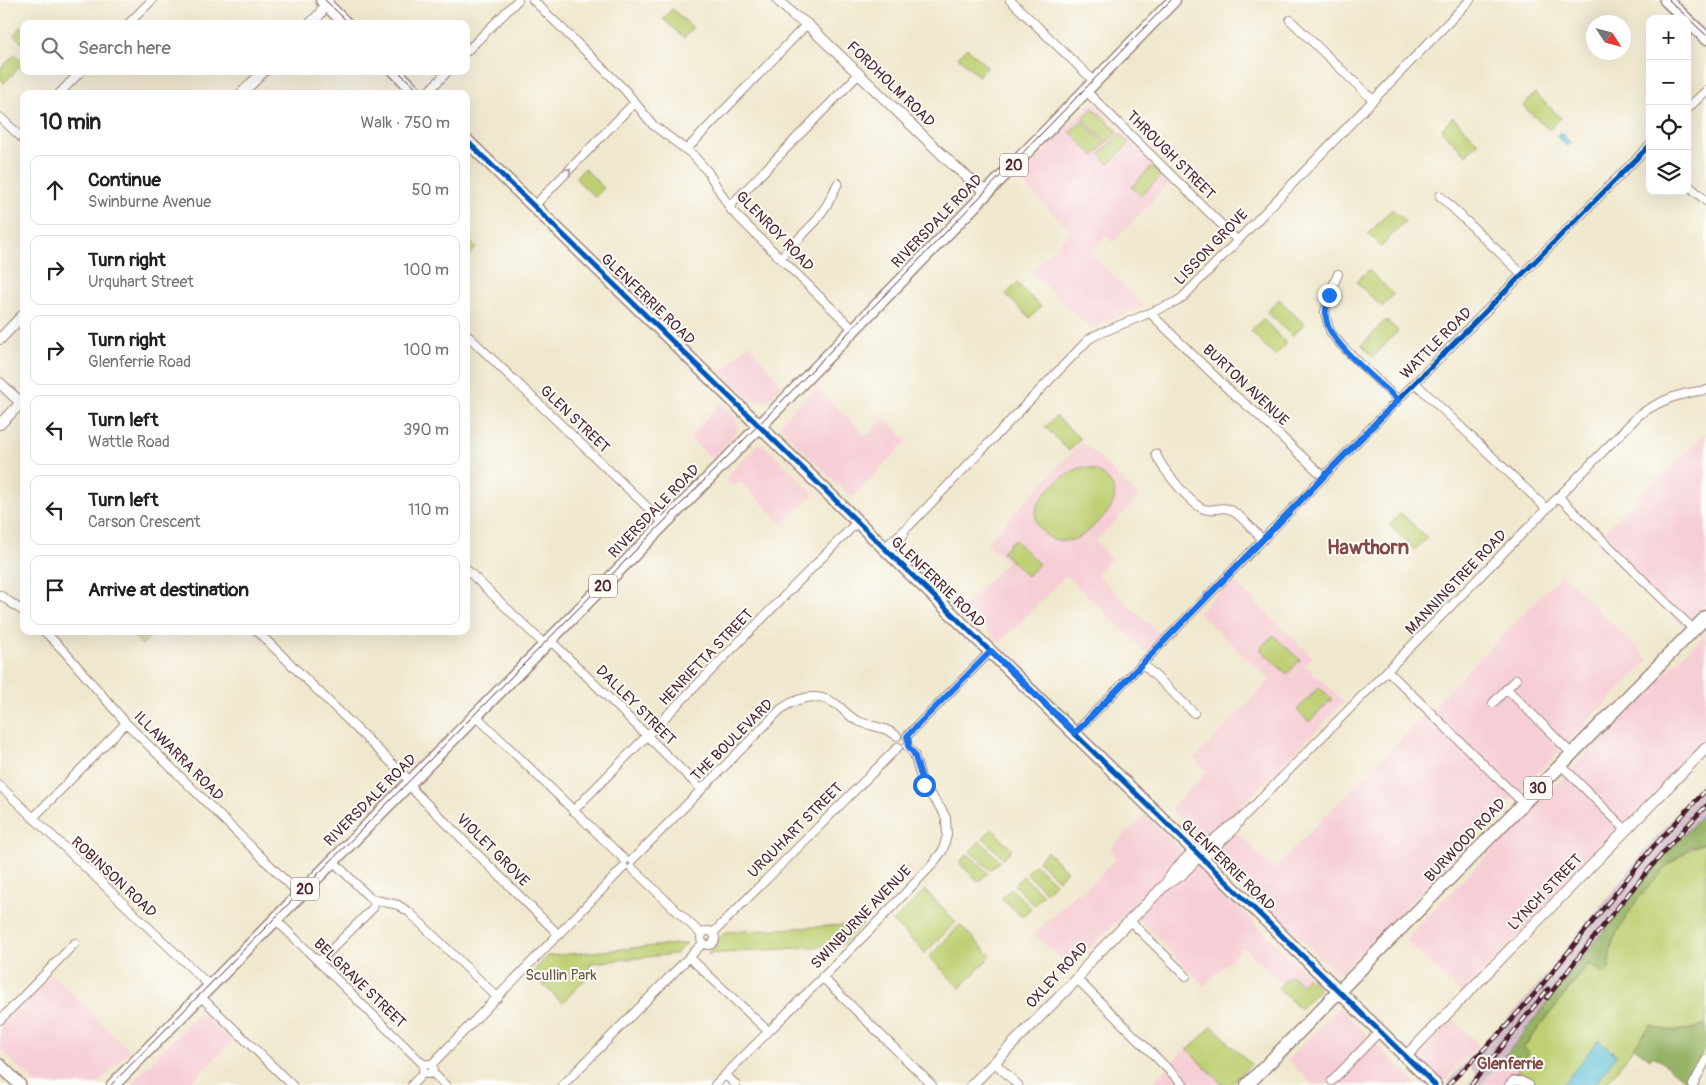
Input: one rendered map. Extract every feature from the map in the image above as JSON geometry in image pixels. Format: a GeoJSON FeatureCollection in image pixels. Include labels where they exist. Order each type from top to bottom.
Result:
{"type":"FeatureCollection","features":[{"type":"Feature","properties":{"kind":"main road","name":"RIVERSDALE ROAD"},"geometry":{"type":"LineString","coordinates":[[113,1085],[761,426],[1174,0]]}},
{"type":"Feature","properties":{"kind":"main road"},"geometry":{"type":"LineString","coordinates":[[1666,0],[1681,15]]}},
{"type":"Feature","properties":{"kind":"main road"},"geometry":{"type":"LineString","coordinates":[[325,1],[342,20]]}},
{"type":"Feature","properties":{"kind":"main road"},"geometry":{"type":"LineString","coordinates":[[1691,24],[1706,38]]}},
{"type":"Feature","properties":{"kind":"main road"},"geometry":{"type":"LineString","coordinates":[[399,75],[414,90]]}},
{"type":"Feature","properties":{"kind":"main road","name":"GLENFERRIE ROAD"},"geometry":{"type":"LineString","coordinates":[[470,144],[1435,1085]]}},
{"type":"Feature","properties":{"kind":"main road","name":"BURWOOD ROAD"},"geometry":{"type":"LineString","coordinates":[[1247,1085],[1706,617]]}},
{"type":"Feature","properties":{"kind":"main road"},"geometry":{"type":"LineString","coordinates":[[0,1066],[20,1085]]}},
{"type":"Feature","properties":{"kind":"street"},"geometry":{"type":"LineString","coordinates":[[132,20],[152,0]]}},
{"type":"Feature","properties":{"kind":"street"},"geometry":{"type":"LineString","coordinates":[[470,48],[518,0]]}},
{"type":"Feature","properties":{"kind":"street","name":"GLENROY ROAD"},"geometry":{"type":"LineString","coordinates":[[532,0],[617,83],[659,130],[687,149],[708,172],[729,207],[854,330]]}},
{"type":"Feature","properties":{"kind":"street","name":"FORDHOLM ROAD"},"geometry":{"type":"LineString","coordinates":[[778,0],[793,15],[807,24],[860,74],[984,196]]}},
{"type":"Feature","properties":{"kind":"street","name":"FORDHOLM ROAD"},"geometry":{"type":"LineString","coordinates":[[788,0],[798,10],[807,24]]}},
{"type":"Feature","properties":{"kind":"street","name":"THROUGH STREET"},"geometry":{"type":"LineString","coordinates":[[1010,0],[1237,240]]}},
{"type":"Feature","properties":{"kind":"street","name":"LISSON GROVE"},"geometry":{"type":"LineString","coordinates":[[887,549],[1089,339],[1176,302],[1183,297],[1470,0]]}},
{"type":"Feature","properties":{"kind":"street"},"geometry":{"type":"LineString","coordinates":[[314,20],[325,1]]}},
{"type":"Feature","properties":{"kind":"street"},"geometry":{"type":"LineString","coordinates":[[1290,20],[1373,100]]}},
{"type":"Feature","properties":{"kind":"street"},"geometry":{"type":"LineString","coordinates":[[687,149],[807,24]]}},
{"type":"Feature","properties":{"kind":"street"},"geometry":{"type":"LineString","coordinates":[[729,207],[860,74]]}},
{"type":"Feature","properties":{"kind":"street"},"geometry":{"type":"LineString","coordinates":[[63,90],[77,75]]}},
{"type":"Feature","properties":{"kind":"street"},"geometry":{"type":"LineString","coordinates":[[245,90],[260,75]]}},
{"type":"Feature","properties":{"kind":"street"},"geometry":{"type":"LineString","coordinates":[[430,90],[444,75]]}},
{"type":"Feature","properties":{"kind":"street"},"geometry":{"type":"LineString","coordinates":[[1691,105],[1706,90]]}},
{"type":"Feature","properties":{"kind":"street"},"geometry":{"type":"LineString","coordinates":[[534,206],[635,102]]}},
{"type":"Feature","properties":{"kind":"street"},"geometry":{"type":"LineString","coordinates":[[0,117],[20,133]]}},
{"type":"Feature","properties":{"kind":"street","name":"WATTLE ROAD"},"geometry":{"type":"LineString","coordinates":[[1075,733],[1398,400],[1646,150]]}},
{"type":"Feature","properties":{"kind":"street"},"geometry":{"type":"LineString","coordinates":[[780,258],[816,221],[838,183]]}},
{"type":"Feature","properties":{"kind":"street"},"geometry":{"type":"LineString","coordinates":[[1691,188],[1706,201]]}},
{"type":"Feature","properties":{"kind":"street"},"geometry":{"type":"LineString","coordinates":[[1440,196],[1522,274]]}},
{"type":"Feature","properties":{"kind":"street"},"geometry":{"type":"LineString","coordinates":[[1338,274],[1327,301],[1325,312],[1331,333],[1398,400]]}},
{"type":"Feature","properties":{"kind":"street","name":"BURTON AVENUE"},"geometry":{"type":"LineString","coordinates":[[1150,313],[1231,392],[1256,412],[1324,477]]}},
{"type":"Feature","properties":{"kind":"street"},"geometry":{"type":"LineString","coordinates":[[0,339],[20,318]]}},
{"type":"Feature","properties":{"kind":"street","name":"GLEN STREET"},"geometry":{"type":"LineString","coordinates":[[470,338],[665,524]]}},
{"type":"Feature","properties":{"kind":"street"},"geometry":{"type":"LineString","coordinates":[[0,383],[20,402]]}},
{"type":"Feature","properties":{"kind":"street"},"geometry":{"type":"LineString","coordinates":[[1415,383],[1547,509]]}},
{"type":"Feature","properties":{"kind":"street","name":"MANNINGTREE ROAD"},"geometry":{"type":"LineString","coordinates":[[1199,854],[1228,826],[1241,819],[1388,672],[1639,415],[1661,401],[1682,394],[1706,390]]}},
{"type":"Feature","properties":{"kind":"street"},"geometry":{"type":"LineString","coordinates":[[0,424],[20,406]]}},
{"type":"Feature","properties":{"kind":"street"},"geometry":{"type":"LineString","coordinates":[[1156,454],[1169,476],[1200,507],[1206,510],[1225,508],[1232,511],[1263,540]]}},
{"type":"Feature","properties":{"kind":"street"},"geometry":{"type":"LineString","coordinates":[[1559,497],[1694,630]]}},
{"type":"Feature","properties":{"kind":"street","name":"HENRIETTA STREET"},"geometry":{"type":"LineString","coordinates":[[573,811],[858,521]]}},
{"type":"Feature","properties":{"kind":"street","name":"DALLEY STREET"},"geometry":{"type":"LineString","coordinates":[[470,573],[648,736],[701,789]]}},
{"type":"Feature","properties":{"kind":"street"},"geometry":{"type":"LineString","coordinates":[[0,595],[20,609]]}},
{"type":"Feature","properties":{"kind":"street","name":"ILLAWARRA ROAD"},"geometry":{"type":"LineString","coordinates":[[48,635],[126,723],[300,895]]}},
{"type":"Feature","properties":{"kind":"street","name":"VIOLET GROVE"},"geometry":{"type":"LineString","coordinates":[[261,635],[410,782],[414,790],[559,935]]}},
{"type":"Feature","properties":{"kind":"street"},"geometry":{"type":"LineString","coordinates":[[907,736],[991,651]]}},
{"type":"Feature","properties":{"kind":"street"},"geometry":{"type":"LineString","coordinates":[[1142,663],[1194,713]]}},
{"type":"Feature","properties":{"kind":"street"},"geometry":{"type":"LineString","coordinates":[[1388,672],[1523,803]]}},
{"type":"Feature","properties":{"kind":"street"},"geometry":{"type":"LineString","coordinates":[[1492,703],[1516,679]]}},
{"type":"Feature","properties":{"kind":"street"},"geometry":{"type":"LineString","coordinates":[[1506,689],[1572,754]]}},
{"type":"Feature","properties":{"kind":"street","name":"THE BOULEVARD"},"geometry":{"type":"LineString","coordinates":[[412,1085],[781,709],[793,701],[807,697],[820,698],[834,703],[857,721],[890,730],[897,736]]}},
{"type":"Feature","properties":{"kind":"street"},"geometry":{"type":"LineString","coordinates":[[476,716],[628,864],[703,939],[709,945],[715,939],[713,933],[708,931],[703,939],[689,957],[563,1085]]}},
{"type":"Feature","properties":{"kind":"street"},"geometry":{"type":"LineString","coordinates":[[33,818],[126,723]]}},
{"type":"Feature","properties":{"kind":"street"},"geometry":{"type":"LineString","coordinates":[[903,734],[907,736],[908,746],[904,748],[898,746],[895,740],[897,736],[903,734]]}},
{"type":"Feature","properties":{"kind":"street","name":"URQUHART STREET"},"geometry":{"type":"LineString","coordinates":[[713,933],[898,746]]}},
{"type":"Feature","properties":{"kind":"street","name":"SWINBURNE AVENUE"},"geometry":{"type":"LineString","coordinates":[[715,1085],[932,865],[943,850],[946,842],[946,818],[924,785],[914,754],[908,746]]}},
{"type":"Feature","properties":{"kind":"street","name":"LYNCH STREET"},"geometry":{"type":"LineString","coordinates":[[1406,1056],[1706,748]]}},
{"type":"Feature","properties":{"kind":"street"},"geometry":{"type":"LineString","coordinates":[[1561,765],[1626,830]]}},
{"type":"Feature","properties":{"kind":"street","name":"ROBINSON ROAD"},"geometry":{"type":"LineString","coordinates":[[0,786],[210,986]]}},
{"type":"Feature","properties":{"kind":"street","name":"OXLEY ROAD"},"geometry":{"type":"LineString","coordinates":[[972,1085],[1077,979],[1092,959],[1165,885],[1181,875],[1199,854]]}},
{"type":"Feature","properties":{"kind":"street"},"geometry":{"type":"LineString","coordinates":[[333,861],[375,901],[398,905],[410,912],[498,998]]}},
{"type":"Feature","properties":{"kind":"street"},"geometry":{"type":"LineString","coordinates":[[319,962],[373,908],[375,901]]}},
{"type":"Feature","properties":{"kind":"street","name":"BELGRAVE STREET"},"geometry":{"type":"LineString","coordinates":[[276,919],[445,1085]]}},
{"type":"Feature","properties":{"kind":"street"},"geometry":{"type":"LineString","coordinates":[[1130,921],[1186,976]]}},
{"type":"Feature","properties":{"kind":"street"},"geometry":{"type":"LineString","coordinates":[[0,1020],[75,944]]}},
{"type":"Feature","properties":{"kind":"street"},"geometry":{"type":"LineString","coordinates":[[689,957],[768,1031]]}},
{"type":"Feature","properties":{"kind":"street"},"geometry":{"type":"LineString","coordinates":[[822,977],[932,1085]]}},
{"type":"Feature","properties":{"kind":"street"},"geometry":{"type":"LineString","coordinates":[[1077,979],[1184,1085]]}},
{"type":"Feature","properties":{"kind":"street"},"geometry":{"type":"LineString","coordinates":[[200,996],[292,1085]]}},
{"type":"Feature","properties":{"kind":"street"},"geometry":{"type":"LineString","coordinates":[[1332,1081],[1380,1031]]}},
{"type":"Feature","properties":{"kind":"street"},"geometry":{"type":"LineString","coordinates":[[1693,1085],[1706,1060]]}},
{"type":"Feature","properties":{"kind":"street"},"geometry":{"type":"LineString","coordinates":[[994,1062],[1018,1085]]}},
{"type":"Feature","properties":{"kind":"street"},"geometry":{"type":"LineString","coordinates":[[726,1075],[736,1085]]}},
{"type":"Feature","properties":{"kind":"street"},"geometry":{"type":"LineString","coordinates":[[1510,1085],[1513,1081],[1521,1080],[1529,1085]]}},
{"type":"Feature","properties":{"kind":"shaded area"},"geometry":{"type":"Polygon","coordinates":[[[1092,102],[1172,181],[1113,242],[1106,236],[1090,253],[1144,306],[1090,328],[1031,272],[1071,231],[1018,179],[1092,102]]]}},
{"type":"Feature","properties":{"kind":"shaded area"},"geometry":{"type":"Polygon","coordinates":[[[749,344],[782,385],[766,402],[753,401],[721,372],[749,344]]]}},
{"type":"Feature","properties":{"kind":"shaded area"},"geometry":{"type":"Polygon","coordinates":[[[816,387],[866,436],[885,417],[907,441],[852,498],[781,429],[781,422],[816,387]]]}},
{"type":"Feature","properties":{"kind":"shaded area"},"geometry":{"type":"Polygon","coordinates":[[[721,403],[736,418],[738,428],[734,436],[712,459],[689,437],[721,403]]]}},
{"type":"Feature","properties":{"kind":"shaded area"},"geometry":{"type":"Polygon","coordinates":[[[1706,432],[1706,603],[1683,627],[1595,541],[1659,475],[1662,477],[1706,432]]]}},
{"type":"Feature","properties":{"kind":"shaded area"},"geometry":{"type":"Polygon","coordinates":[[[1081,442],[1083,445],[1088,446],[1139,497],[1095,542],[1112,559],[1096,574],[1162,636],[1146,652],[1066,575],[1000,643],[964,607],[1007,562],[987,543],[1081,442]]]}},
{"type":"Feature","properties":{"kind":"shaded area"},"geometry":{"type":"Polygon","coordinates":[[[758,445],[764,445],[814,494],[783,524],[740,482],[734,487],[725,478],[758,445]]]}},
{"type":"Feature","properties":{"kind":"shaded area"},"geometry":{"type":"Polygon","coordinates":[[[1562,574],[1649,660],[1340,973],[1336,973],[1170,809],[1207,772],[1194,759],[1270,680],[1198,613],[1231,579],[1313,657],[1305,665],[1344,702],[1230,818],[1237,832],[1274,869],[1562,574]]]}},
{"type":"Feature","properties":{"kind":"shaded area"},"geometry":{"type":"Polygon","coordinates":[[[1706,632],[1706,742],[1461,994],[1405,939],[1706,632]]]}},
{"type":"Feature","properties":{"kind":"shaded area"},"geometry":{"type":"Polygon","coordinates":[[[1706,784],[1706,811],[1650,872],[1525,1033],[1482,1084],[1468,1085],[1477,1075],[1469,1067],[1452,1084],[1448,1081],[1530,995],[1652,842],[1706,784]]]}},
{"type":"Feature","properties":{"kind":"shaded area"},"geometry":{"type":"Polygon","coordinates":[[[1145,815],[1309,976],[1292,994],[1243,947],[1204,986],[1129,909],[1070,968],[1035,934],[1078,891],[1081,894],[1116,858],[1110,849],[1145,815]]]}},
{"type":"Feature","properties":{"kind":"shaded area"},"geometry":{"type":"Polygon","coordinates":[[[52,974],[130,1051],[96,1085],[37,1085],[0,1049],[0,1028],[52,974]]]}},
{"type":"Feature","properties":{"kind":"shaded area"},"geometry":{"type":"Polygon","coordinates":[[[1339,1007],[1417,1085],[1334,1085],[1329,1081],[1325,1085],[1313,1085],[1288,1060],[1339,1007]]]}},
{"type":"Feature","properties":{"kind":"shaded area"},"geometry":{"type":"Polygon","coordinates":[[[201,1011],[232,1042],[188,1085],[129,1085],[201,1011]]]}},
{"type":"Feature","properties":{"kind":"shaded area"},"geometry":{"type":"Polygon","coordinates":[[[1454,1020],[1479,1045],[1443,1082],[1418,1057],[1454,1020]]]}},
{"type":"Feature","properties":{"kind":"shaded area"},"geometry":{"type":"Polygon","coordinates":[[[1187,1046],[1226,1085],[1151,1085],[1187,1046]]]}},
{"type":"Feature","properties":{"kind":"shaded area"},"geometry":{"type":"Polygon","coordinates":[[[1504,1058],[1538,1085],[1482,1085],[1504,1058]]]}},
{"type":"Feature","properties":{"kind":"green space"},"geometry":{"type":"Polygon","coordinates":[[[672,9],[693,28],[684,38],[663,19],[672,9]]]}},
{"type":"Feature","properties":{"kind":"green space"},"geometry":{"type":"Polygon","coordinates":[[[20,28],[20,41],[14,35],[20,28]]]}},
{"type":"Feature","properties":{"kind":"green space"},"geometry":{"type":"Polygon","coordinates":[[[967,48],[987,67],[978,76],[958,57],[967,48]]]}},
{"type":"Feature","properties":{"kind":"green space"},"geometry":{"type":"Polygon","coordinates":[[[15,54],[20,59],[20,67],[4,83],[0,78],[0,69],[15,54]]]}},
{"type":"Feature","properties":{"kind":"green space"},"geometry":{"type":"Polygon","coordinates":[[[1535,93],[1561,118],[1549,130],[1523,106],[1535,93]]]}},
{"type":"Feature","properties":{"kind":"green space"},"geometry":{"type":"Polygon","coordinates":[[[1093,108],[1118,132],[1107,143],[1082,119],[1093,108]]]}},
{"type":"Feature","properties":{"kind":"green space"},"geometry":{"type":"Polygon","coordinates":[[[1453,117],[1478,143],[1466,155],[1441,130],[1453,117]]]}},
{"type":"Feature","properties":{"kind":"green space"},"geometry":{"type":"Polygon","coordinates":[[[1081,121],[1105,144],[1094,156],[1070,132],[1081,121]]]}},
{"type":"Feature","properties":{"kind":"green space"},"geometry":{"type":"Polygon","coordinates":[[[1120,134],[1129,143],[1109,164],[1100,154],[1120,134]]]}},
{"type":"Feature","properties":{"kind":"green space"},"geometry":{"type":"Polygon","coordinates":[[[1152,166],[1161,176],[1141,196],[1132,187],[1152,166]]]}},
{"type":"Feature","properties":{"kind":"green space"},"geometry":{"type":"Polygon","coordinates":[[[584,168],[604,188],[595,197],[575,178],[584,168]]]}},
{"type":"Feature","properties":{"kind":"green space"},"geometry":{"type":"Polygon","coordinates":[[[1392,209],[1405,221],[1381,247],[1368,234],[1392,209]]]}},
{"type":"Feature","properties":{"kind":"green space"},"geometry":{"type":"Polygon","coordinates":[[[470,241],[476,248],[470,254],[470,241]]]}},
{"type":"Feature","properties":{"kind":"green space"},"geometry":{"type":"Polygon","coordinates":[[[1369,270],[1394,295],[1382,307],[1356,282],[1369,270]]]}},
{"type":"Feature","properties":{"kind":"green space"},"geometry":{"type":"Polygon","coordinates":[[[1017,283],[1041,307],[1030,318],[1006,295],[1017,283]]]}},
{"type":"Feature","properties":{"kind":"green space"},"geometry":{"type":"Polygon","coordinates":[[[1279,299],[1304,324],[1292,336],[1267,312],[1279,299]]]}},
{"type":"Feature","properties":{"kind":"green space"},"geometry":{"type":"Polygon","coordinates":[[[1263,319],[1287,344],[1275,356],[1250,331],[1263,319]]]}},
{"type":"Feature","properties":{"kind":"green space"},"geometry":{"type":"Polygon","coordinates":[[[1386,320],[1398,331],[1373,357],[1362,345],[1386,320]]]}},
{"type":"Feature","properties":{"kind":"green space"},"geometry":{"type":"Polygon","coordinates":[[[1056,416],[1080,439],[1069,451],[1045,427],[1056,416]]]}},
{"type":"Feature","properties":{"kind":"green space"},"geometry":{"type":"Polygon","coordinates":[[[1083,467],[1102,474],[1111,484],[1114,490],[1112,506],[1094,526],[1078,538],[1060,541],[1051,538],[1039,527],[1036,518],[1037,508],[1041,499],[1056,482],[1083,467]]]}},
{"type":"Feature","properties":{"kind":"green space"},"geometry":{"type":"Polygon","coordinates":[[[1401,513],[1427,538],[1414,550],[1389,525],[1401,513]]]}},
{"type":"Feature","properties":{"kind":"green space"},"geometry":{"type":"Polygon","coordinates":[[[1014,539],[1039,564],[1027,576],[1002,552],[1014,539]]]}},
{"type":"Feature","properties":{"kind":"green space"},"geometry":{"type":"Polygon","coordinates":[[[133,635],[150,635],[142,645],[133,635]]]}},
{"type":"Feature","properties":{"kind":"green space"},"geometry":{"type":"Polygon","coordinates":[[[1273,635],[1300,660],[1287,674],[1260,649],[1273,635]]]}},
{"type":"Feature","properties":{"kind":"green space"},"geometry":{"type":"Polygon","coordinates":[[[1319,687],[1332,699],[1309,722],[1297,710],[1319,687]]]}},
{"type":"Feature","properties":{"kind":"green space"},"geometry":{"type":"Polygon","coordinates":[[[1706,811],[1706,843],[1691,847],[1671,862],[1637,900],[1611,945],[1609,968],[1604,974],[1589,963],[1523,1048],[1529,1052],[1516,1068],[1504,1058],[1650,872],[1706,811]]]}},
{"type":"Feature","properties":{"kind":"green space"},"geometry":{"type":"Polygon","coordinates":[[[992,829],[1012,849],[1003,858],[983,838],[992,829]]]}},
{"type":"Feature","properties":{"kind":"green space"},"geometry":{"type":"Polygon","coordinates":[[[980,841],[1000,861],[990,870],[970,851],[980,841]]]}},
{"type":"Feature","properties":{"kind":"green space"},"geometry":{"type":"Polygon","coordinates":[[[1706,843],[1706,1025],[1678,1030],[1664,1030],[1651,1026],[1605,1085],[1538,1085],[1516,1068],[1528,1053],[1523,1048],[1590,963],[1609,968],[1610,950],[1618,931],[1626,916],[1650,884],[1678,857],[1706,843]]]}},
{"type":"Feature","properties":{"kind":"green space"},"geometry":{"type":"Polygon","coordinates":[[[1047,851],[1067,871],[1058,880],[1038,861],[1047,851]]]}},
{"type":"Feature","properties":{"kind":"green space"},"geometry":{"type":"Polygon","coordinates":[[[968,854],[988,873],[979,882],[959,863],[968,854]]]}},
{"type":"Feature","properties":{"kind":"green space"},"geometry":{"type":"Polygon","coordinates":[[[1035,864],[1055,883],[1046,892],[1026,873],[1035,864]]]}},
{"type":"Feature","properties":{"kind":"green space"},"geometry":{"type":"Polygon","coordinates":[[[1023,876],[1043,895],[1034,905],[1014,885],[1023,876]]]}},
{"type":"Feature","properties":{"kind":"green space"},"geometry":{"type":"Polygon","coordinates":[[[1011,888],[1031,908],[1022,917],[1002,898],[1011,888]]]}},
{"type":"Feature","properties":{"kind":"green space"},"geometry":{"type":"Polygon","coordinates":[[[925,890],[956,922],[925,953],[893,922],[925,890]]]}},
{"type":"Feature","properties":{"kind":"green space"},"geometry":{"type":"Polygon","coordinates":[[[863,924],[842,945],[708,954],[725,932],[863,924]]]}},
{"type":"Feature","properties":{"kind":"green space"},"geometry":{"type":"Polygon","coordinates":[[[960,925],[991,956],[960,988],[929,957],[960,925]]]}},
{"type":"Feature","properties":{"kind":"green space","name":"Scullin Park"},"geometry":{"type":"Polygon","coordinates":[[[687,943],[675,954],[591,963],[588,976],[562,1003],[531,973],[548,956],[687,943]]]}},
{"type":"Feature","properties":{"kind":"green space"},"geometry":{"type":"Polygon","coordinates":[[[1289,976],[1291,978],[1293,976],[1301,985],[1308,977],[1320,989],[1300,1009],[1278,988],[1289,976]]]}},
{"type":"Feature","properties":{"kind":"green space"},"geometry":{"type":"Polygon","coordinates":[[[1651,1025],[1664,1030],[1678,1031],[1706,1025],[1706,1047],[1686,1081],[1653,1055],[1650,1059],[1634,1047],[1651,1025]]]}},
{"type":"Feature","properties":{"kind":"green space"},"geometry":{"type":"Polygon","coordinates":[[[1212,1026],[1229,1042],[1228,1044],[1231,1047],[1251,1064],[1230,1085],[1223,1085],[1188,1050],[1212,1026]]]}},
{"type":"Feature","properties":{"kind":"water"},"geometry":{"type":"Polygon","coordinates":[[[1560,132],[1571,143],[1567,147],[1556,136],[1560,132]]]}},
{"type":"Feature","properties":{"kind":"water"},"geometry":{"type":"Polygon","coordinates":[[[1598,1040],[1617,1055],[1594,1085],[1563,1085],[1598,1040]]]}},
{"type":"Feature","properties":{"kind":"tram line"},"geometry":{"type":"LineString","coordinates":[[325,0],[346,20]]}},
{"type":"Feature","properties":{"kind":"tram line"},"geometry":{"type":"LineString","coordinates":[[111,1085],[780,403],[1171,0]]}},
{"type":"Feature","properties":{"kind":"tram line"},"geometry":{"type":"LineString","coordinates":[[1669,0],[1706,35]]}},
{"type":"Feature","properties":{"kind":"tram line"},"geometry":{"type":"LineString","coordinates":[[402,75],[418,90]]}},
{"type":"Feature","properties":{"kind":"tram line"},"geometry":{"type":"LineString","coordinates":[[470,141],[1438,1085]]}},
{"type":"Feature","properties":{"kind":"railway"},"geometry":{"type":"LineString","coordinates":[[1448,1085],[1501,1032],[1537,991],[1652,848],[1706,790]]}},
{"type":"Feature","properties":{"kind":"railway"},"geometry":{"type":"LineString","coordinates":[[1547,998],[1604,924],[1706,806]]}},
{"type":"Feature","properties":{"kind":"railway"},"geometry":{"type":"LineString","coordinates":[[1471,1085],[1548,989]]}},
{"type":"Feature","properties":{"kind":"cycle path"},"geometry":{"type":"LineString","coordinates":[[470,144],[1435,1085]]}},
{"type":"Feature","properties":{"kind":"cycle path"},"geometry":{"type":"LineString","coordinates":[[1075,733],[1398,400],[1646,149]]}},
{"type":"Feature","properties":{"kind":"district","name":"Hawthorn"},"geometry":{"type":"Point","coordinates":[1368,547]}},
{"type":"Feature","properties":{"kind":"district","name":"Glenferrie"},"geometry":{"type":"Point","coordinates":[1510,1063]}},
{"type":"Feature","properties":{"kind":"route"},"geometry":{"type":"LineString","coordinates":[[924,785],[920,778],[914,754],[908,746],[907,736],[991,651],[1075,733],[1398,400],[1331,333],[1325,312],[1329,295]]}}]}
